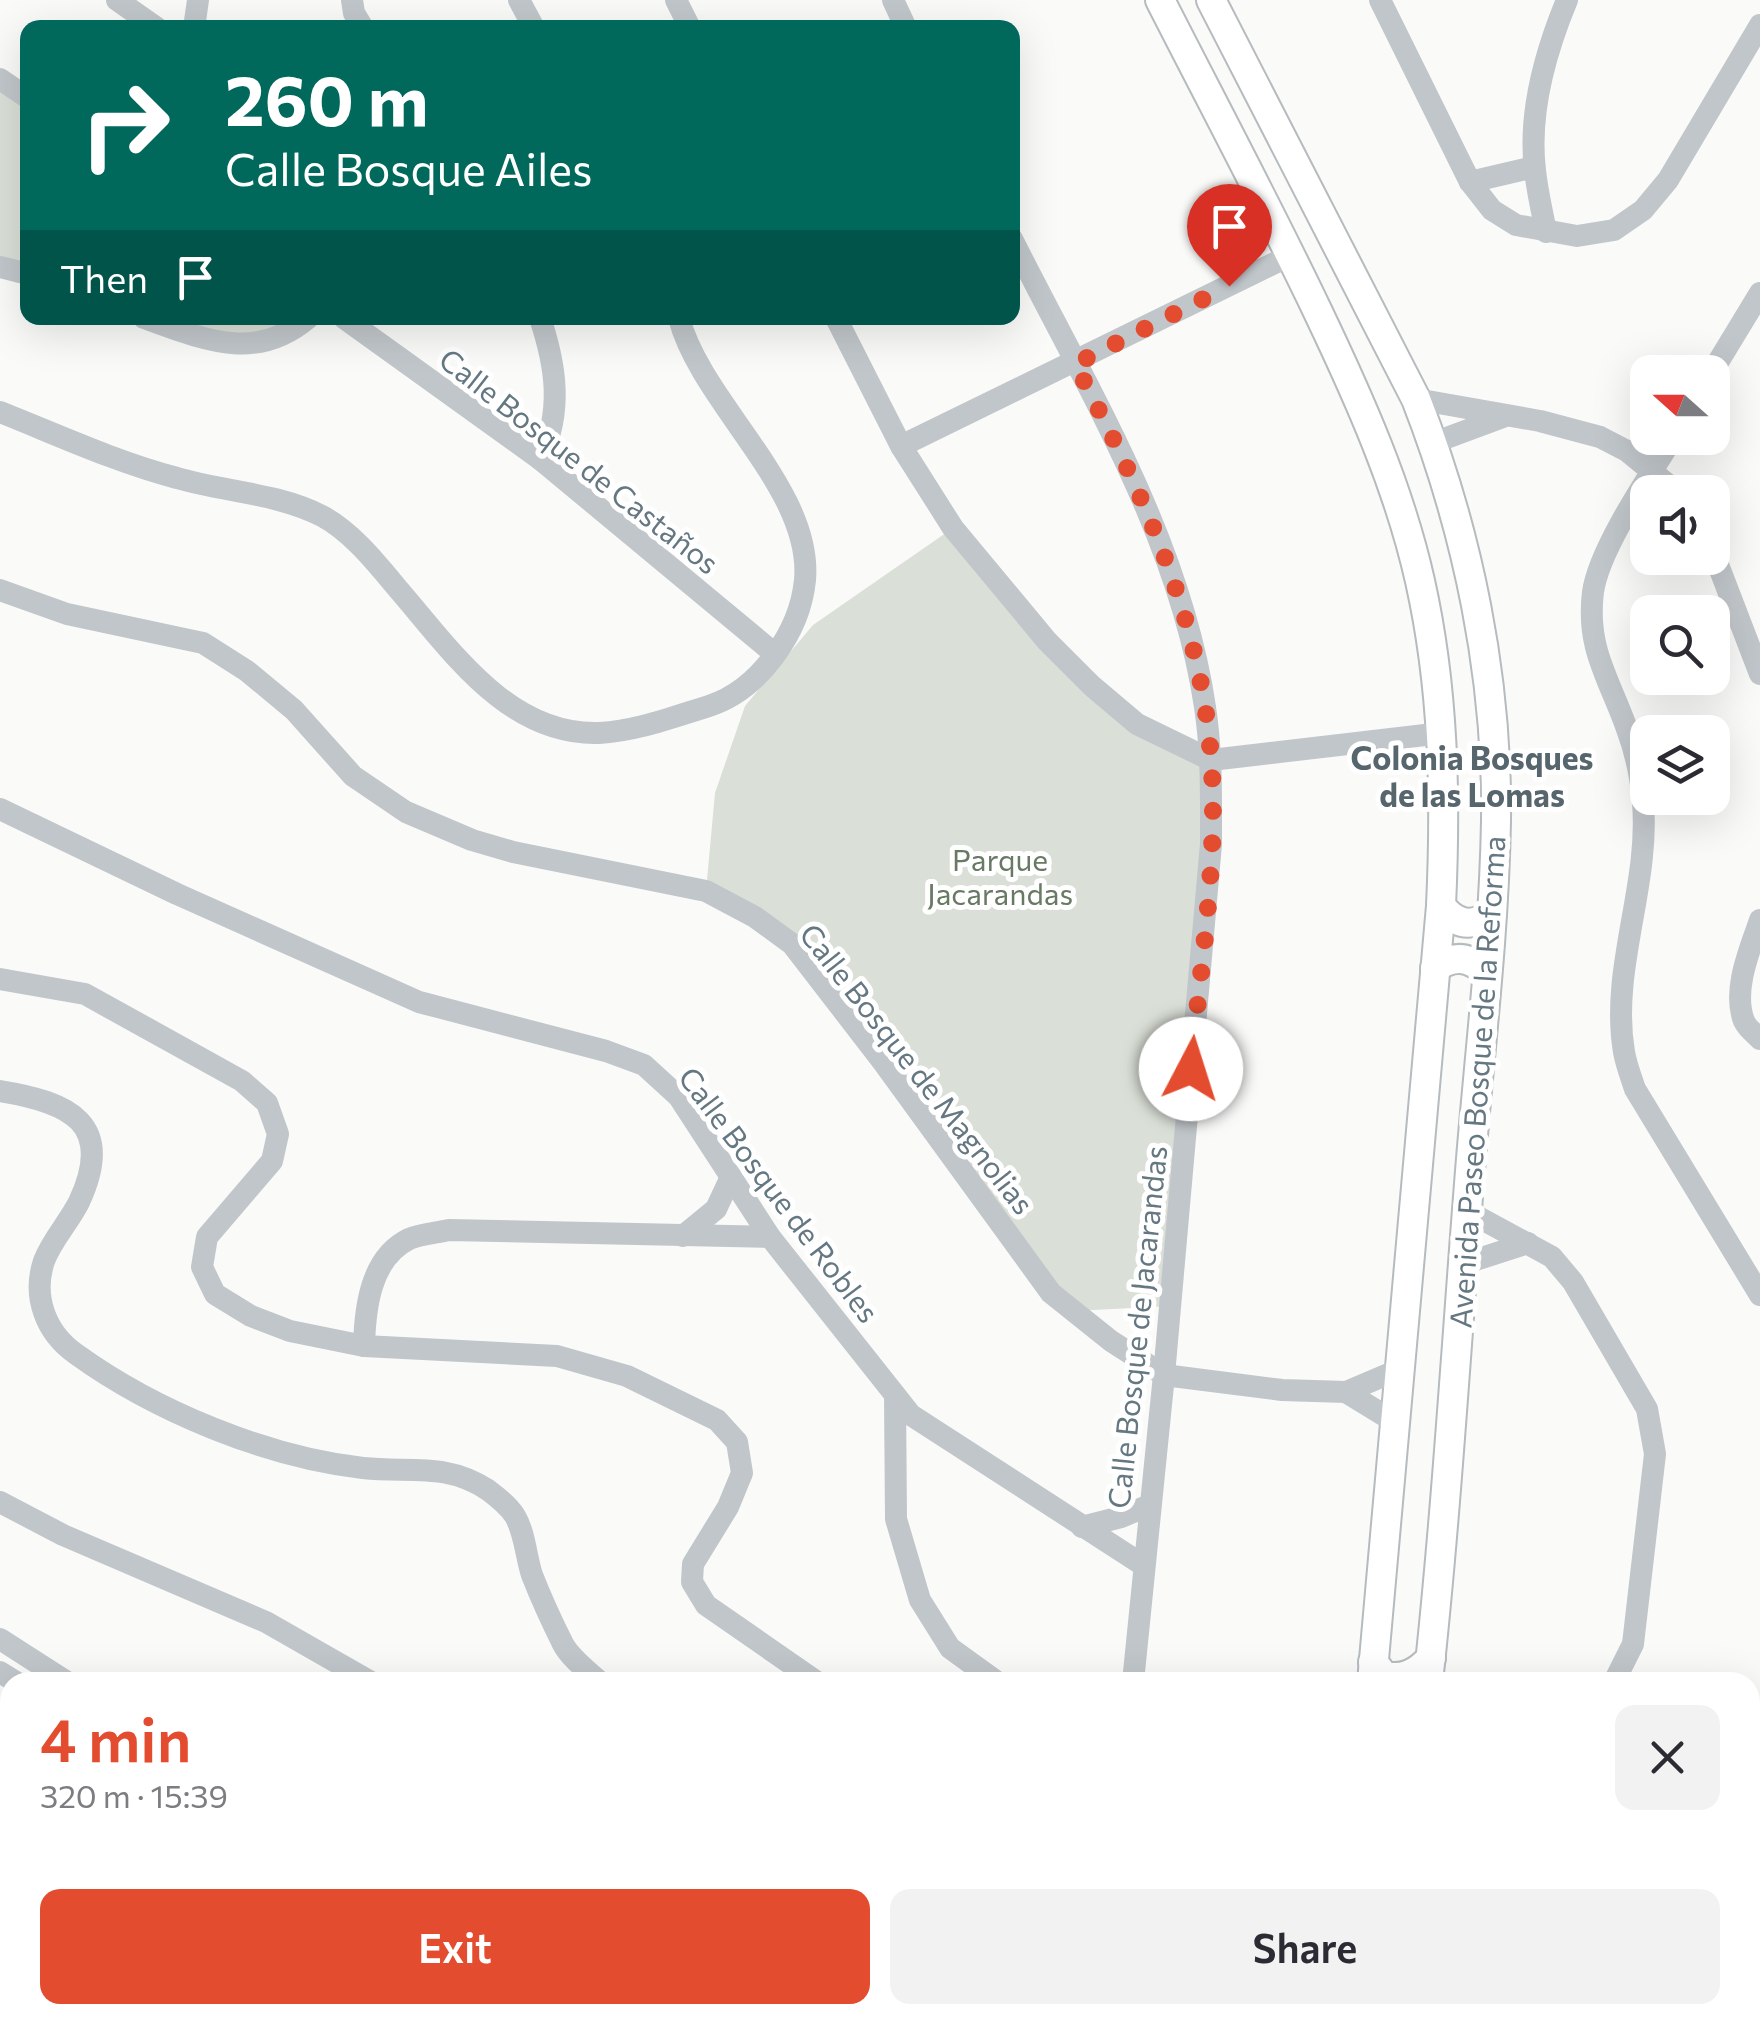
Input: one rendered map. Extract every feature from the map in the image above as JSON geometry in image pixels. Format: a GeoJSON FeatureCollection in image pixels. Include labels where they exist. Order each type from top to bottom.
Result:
{"type":"FeatureCollection","features":[{"type":"Feature","properties":{"kind":"main road","name":"Avenida Paseo Bosque de la Reforma"},"geometry":{"type":"LineString","coordinates":[[1160,0],[1291,255],[1352,384],[1392,484],[1420,578],[1436,660],[1442,733],[1441,906],[1373,1672]]}},
{"type":"Feature","properties":{"kind":"main road","name":"Avenida Paseo Bosque de la Reforma"},"geometry":{"type":"LineString","coordinates":[[1211,0],[1416,399],[1433,442],[1486,659],[1495,774],[1492,914],[1429,1670]]}},
{"type":"Feature","properties":{"kind":"main road"},"geometry":{"type":"LineString","coordinates":[[1441,906],[1450,918],[1464,924],[1479,923],[1492,914]]}},
{"type":"Feature","properties":{"kind":"main road"},"geometry":{"type":"LineString","coordinates":[[1434,968],[1446,960],[1461,958],[1475,962],[1486,972]]}},
{"type":"Feature","properties":{"kind":"street"},"geometry":{"type":"LineString","coordinates":[[118,0],[145,20]]}},
{"type":"Feature","properties":{"kind":"street"},"geometry":{"type":"LineString","coordinates":[[1380,0],[1470,182],[1492,210],[1516,225],[1578,236],[1614,230],[1643,210],[1668,180],[1760,24]]}},
{"type":"Feature","properties":{"kind":"street"},"geometry":{"type":"LineString","coordinates":[[1546,232],[1534,166],[1536,107],[1545,61],[1566,0]]}},
{"type":"Feature","properties":{"kind":"street"},"geometry":{"type":"LineString","coordinates":[[1470,182],[1534,166]]}},
{"type":"Feature","properties":{"kind":"street","name":"Calle Bosque de Jacarandas"},"geometry":{"type":"LineString","coordinates":[[1020,255],[1131,471],[1170,570],[1192,638],[1211,760],[1211,844],[1135,1672]]}},
{"type":"Feature","properties":{"kind":"street"},"geometry":{"type":"LineString","coordinates":[[901,446],[1291,255]]}},
{"type":"Feature","properties":{"kind":"street"},"geometry":{"type":"LineString","coordinates":[[1722,355],[1760,293]]}},
{"type":"Feature","properties":{"kind":"street"},"geometry":{"type":"LineString","coordinates":[[168,325],[240,346],[279,338],[298,325]]}},
{"type":"Feature","properties":{"kind":"street","name":"Calle Bosque de Castaños"},"geometry":{"type":"LineString","coordinates":[[354,325],[540,459],[775,654]]}},
{"type":"Feature","properties":{"kind":"street"},"geometry":{"type":"LineString","coordinates":[[540,459],[554,420],[556,388],[542,325]]}},
{"type":"Feature","properties":{"kind":"street"},"geometry":{"type":"LineString","coordinates":[[0,412],[178,479],[287,501],[326,518],[368,554],[475,678],[519,712],[554,728],[598,733],[642,726],[721,702],[750,683],[775,654],[796,617],[805,579],[801,539],[784,499],[705,372],[682,325]]}},
{"type":"Feature","properties":{"kind":"street"},"geometry":{"type":"LineString","coordinates":[[840,325],[901,446],[953,528],[1047,640],[1137,724],[1211,760],[1442,733]]}},
{"type":"Feature","properties":{"kind":"street"},"geometry":{"type":"LineString","coordinates":[[1416,399],[1554,424],[1600,438],[1658,475]]}},
{"type":"Feature","properties":{"kind":"street"},"geometry":{"type":"LineString","coordinates":[[1433,442],[1503,416]]}},
{"type":"Feature","properties":{"kind":"street"},"geometry":{"type":"LineString","coordinates":[[1662,455],[1608,550],[1594,587],[1590,626],[1596,657],[1638,764],[1643,807],[1622,1004],[1624,1053],[1634,1089],[1760,1295]]}},
{"type":"Feature","properties":{"kind":"street"},"geometry":{"type":"LineString","coordinates":[[1722,575],[1760,674]]}},
{"type":"Feature","properties":{"kind":"street","name":"Calle Bosque de Magnolias"},"geometry":{"type":"LineString","coordinates":[[0,590],[67,614],[203,643],[294,710],[352,776],[406,812],[472,840],[513,852],[706,890],[754,917],[792,944],[884,1062],[1051,1293],[1111,1341],[1164,1375],[1282,1390],[1346,1392],[1400,1368]]}},
{"type":"Feature","properties":{"kind":"street","name":"Calle Bosque de Robles"},"geometry":{"type":"LineString","coordinates":[[0,810],[419,1002],[606,1051],[644,1065],[679,1098],[770,1237],[912,1415],[1143,1566]]}},
{"type":"Feature","properties":{"kind":"street"},"geometry":{"type":"LineString","coordinates":[[1760,920],[1746,960],[1740,996],[1744,1023],[1760,1039]]}},
{"type":"Feature","properties":{"kind":"street"},"geometry":{"type":"LineString","coordinates":[[0,978],[85,994],[242,1082],[267,1103],[278,1134],[272,1161],[207,1237],[202,1267],[216,1294],[251,1316],[290,1330],[364,1346],[558,1356],[627,1376],[717,1420],[737,1442],[742,1473],[728,1507],[693,1564],[692,1582],[706,1605],[803,1672]]}},
{"type":"Feature","properties":{"kind":"street"},"geometry":{"type":"LineString","coordinates":[[0,1091],[42,1098],[78,1116],[92,1141],[91,1167],[80,1202],[44,1261],[38,1296],[49,1328],[74,1353],[155,1402],[262,1446],[363,1468],[439,1470],[487,1490],[515,1516],[532,1575],[565,1648],[590,1672]]}},
{"type":"Feature","properties":{"kind":"street"},"geometry":{"type":"LineString","coordinates":[[683,1236],[716,1210],[731,1177]]}},
{"type":"Feature","properties":{"kind":"street"},"geometry":{"type":"LineString","coordinates":[[1467,1211],[1552,1257],[1573,1282],[1647,1409],[1654,1454],[1633,1644],[1619,1672]]}},
{"type":"Feature","properties":{"kind":"street"},"geometry":{"type":"LineString","coordinates":[[364,1346],[365,1312],[373,1283],[389,1255],[409,1239],[449,1230],[770,1237]]}},
{"type":"Feature","properties":{"kind":"street"},"geometry":{"type":"LineString","coordinates":[[1462,1264],[1528,1243]]}},
{"type":"Feature","properties":{"kind":"street"},"geometry":{"type":"LineString","coordinates":[[1346,1392],[1394,1422]]}},
{"type":"Feature","properties":{"kind":"street"},"geometry":{"type":"LineString","coordinates":[[895,1395],[896,1519],[920,1600],[950,1648],[982,1672]]}},
{"type":"Feature","properties":{"kind":"street"},"geometry":{"type":"LineString","coordinates":[[896,1456],[912,1442],[936,1431]]}},
{"type":"Feature","properties":{"kind":"street"},"geometry":{"type":"LineString","coordinates":[[0,1502],[63,1535],[266,1622],[354,1672]]}},
{"type":"Feature","properties":{"kind":"street"},"geometry":{"type":"LineString","coordinates":[[1082,1526],[1150,1505]]}},
{"type":"Feature","properties":{"kind":"street"},"geometry":{"type":"LineString","coordinates":[[0,1640],[51,1672]]}},
{"type":"Feature","properties":{"kind":"green space"},"geometry":{"type":"Polygon","coordinates":[[[0,88],[20,102],[20,267],[0,261],[0,88]]]}},
{"type":"Feature","properties":{"kind":"green space"},"geometry":{"type":"Polygon","coordinates":[[[190,325],[279,325],[254,340],[190,325]]]}},
{"type":"Feature","properties":{"kind":"green space","name":"Parque Jacarandas"},"geometry":{"type":"Polygon","coordinates":[[[953,528],[1098,691],[1211,760],[1170,1306],[1074,1311],[792,944],[706,891],[715,793],[745,706],[813,625],[953,528]]]}},
{"type":"Feature","properties":{"kind":"district","name":"Colonia Bosques de las Lomas"},"geometry":{"type":"Point","coordinates":[1472,776]}},
{"type":"Feature","properties":{"kind":"route"},"geometry":{"type":"LineString","coordinates":[[1191,1069],[1211,844],[1211,760],[1205,707],[1192,638],[1170,570],[1131,471],[1075,364],[1229,286]]}}]}
